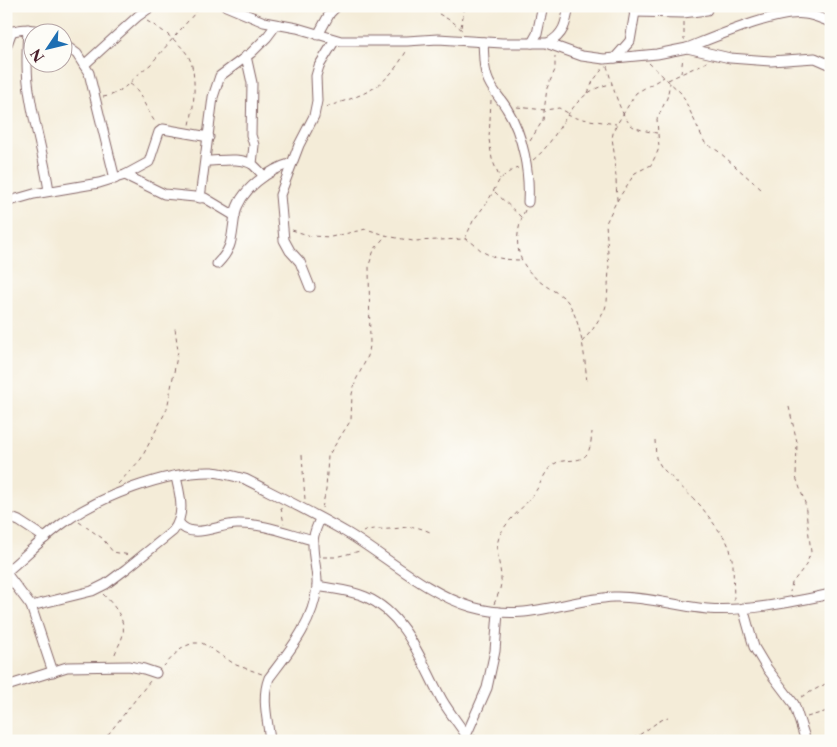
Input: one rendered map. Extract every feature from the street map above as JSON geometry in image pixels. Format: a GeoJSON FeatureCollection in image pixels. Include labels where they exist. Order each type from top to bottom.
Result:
{"type":"FeatureCollection","features":[{"type":"Feature","properties":{"kind":"street"},"geometry":{"type":"LineString","coordinates":[[84,65],[138,16],[152,6]]}},
{"type":"Feature","properties":{"kind":"street"},"geometry":{"type":"LineString","coordinates":[[226,6],[264,22],[297,28],[334,40],[360,42],[438,39],[551,44],[582,56],[604,59],[657,54],[685,48],[784,16],[803,13],[831,22]]}},
{"type":"Feature","properties":{"kind":"street"},"geometry":{"type":"LineString","coordinates":[[318,35],[330,13],[337,6]]}},
{"type":"Feature","properties":{"kind":"street"},"geometry":{"type":"LineString","coordinates":[[532,43],[537,34],[543,6]]}},
{"type":"Feature","properties":{"kind":"street"},"geometry":{"type":"LineString","coordinates":[[551,44],[562,32],[569,6]]}},
{"type":"Feature","properties":{"kind":"street"},"geometry":{"type":"LineString","coordinates":[[615,58],[630,41],[633,9],[683,13],[707,10]]}},
{"type":"Feature","properties":{"kind":"street"},"geometry":{"type":"LineString","coordinates":[[200,198],[213,97],[220,76],[267,37],[276,25]]}},
{"type":"Feature","properties":{"kind":"street"},"geometry":{"type":"LineString","coordinates":[[6,47],[9,32],[22,30]]}},
{"type":"Feature","properties":{"kind":"street"},"geometry":{"type":"LineString","coordinates":[[310,287],[300,262],[286,245],[282,226],[280,195],[316,110],[317,71],[324,55],[334,40]]}},
{"type":"Feature","properties":{"kind":"street"},"geometry":{"type":"LineString","coordinates":[[483,42],[485,71],[493,92],[506,107],[516,127],[526,165],[528,202]]}},
{"type":"Feature","properties":{"kind":"street"},"geometry":{"type":"LineString","coordinates":[[685,48],[730,58],[771,61],[815,58],[831,64]]}},
{"type":"Feature","properties":{"kind":"street"},"geometry":{"type":"LineString","coordinates":[[72,49],[89,73],[115,179]]}},
{"type":"Feature","properties":{"kind":"street"},"geometry":{"type":"LineString","coordinates":[[246,56],[252,82],[251,135],[254,145],[252,164]]}},
{"type":"Feature","properties":{"kind":"street"},"geometry":{"type":"LineString","coordinates":[[27,72],[49,192]]}},
{"type":"Feature","properties":{"kind":"street"},"geometry":{"type":"LineString","coordinates":[[6,202],[34,194],[99,183],[125,175],[149,162],[163,129],[209,137]]}},
{"type":"Feature","properties":{"kind":"street"},"geometry":{"type":"LineString","coordinates":[[206,161],[239,161],[252,164],[264,176]]}},
{"type":"Feature","properties":{"kind":"street"},"geometry":{"type":"LineString","coordinates":[[217,264],[228,252],[232,242],[238,205],[248,191],[264,176],[278,167],[292,163]]}},
{"type":"Feature","properties":{"kind":"street"},"geometry":{"type":"LineString","coordinates":[[125,175],[164,194],[200,198],[215,203],[235,216]]}},
{"type":"Feature","properties":{"kind":"street"},"geometry":{"type":"LineString","coordinates":[[53,672],[31,606],[6,572],[72,517],[112,496],[143,484],[197,473],[213,472],[245,479],[371,548],[436,592],[456,601],[494,612],[526,613],[616,597],[694,607],[739,609],[829,594]]}},
{"type":"Feature","properties":{"kind":"street"},"geometry":{"type":"LineString","coordinates":[[31,606],[92,591],[126,569],[173,531],[179,523],[181,506],[176,477]]}},
{"type":"Feature","properties":{"kind":"street"},"geometry":{"type":"LineString","coordinates":[[6,516],[20,521],[45,538]]}},
{"type":"Feature","properties":{"kind":"street"},"geometry":{"type":"LineString","coordinates":[[270,741],[264,694],[268,678],[301,634],[311,614],[317,586],[313,540],[320,519]]}},
{"type":"Feature","properties":{"kind":"street"},"geometry":{"type":"LineString","coordinates":[[179,523],[185,529],[195,532],[218,526],[238,524],[270,528],[313,540]]}},
{"type":"Feature","properties":{"kind":"street"},"geometry":{"type":"LineString","coordinates":[[317,586],[365,596],[378,604],[397,622],[410,640],[465,738]]}},
{"type":"Feature","properties":{"kind":"street"},"geometry":{"type":"LineString","coordinates":[[739,609],[754,647],[766,667],[790,699],[800,719],[806,741]]}},
{"type":"Feature","properties":{"kind":"street"},"geometry":{"type":"LineString","coordinates":[[465,738],[487,688],[495,651],[494,612]]}},
{"type":"Feature","properties":{"kind":"street"},"geometry":{"type":"LineString","coordinates":[[6,684],[10,685],[38,678],[67,667],[111,666],[144,669],[156,673]]}},
{"type":"Feature","properties":{"kind":"path"},"geometry":{"type":"LineString","coordinates":[[95,98],[111,96],[130,84],[173,40],[201,6]]}},
{"type":"Feature","properties":{"kind":"path"},"geometry":{"type":"LineString","coordinates":[[425,6],[449,19],[460,28],[468,40]]}},
{"type":"Feature","properties":{"kind":"path"},"geometry":{"type":"LineString","coordinates":[[460,28],[465,6]]}},
{"type":"Feature","properties":{"kind":"path"},"geometry":{"type":"LineString","coordinates":[[681,73],[685,48],[683,13]]}},
{"type":"Feature","properties":{"kind":"path"},"geometry":{"type":"LineString","coordinates":[[138,16],[173,40],[188,55],[192,67],[194,100],[188,133]]}},
{"type":"Feature","properties":{"kind":"path"},"geometry":{"type":"LineString","coordinates":[[316,110],[373,90],[395,68],[412,41]]}},
{"type":"Feature","properties":{"kind":"path"},"geometry":{"type":"LineString","coordinates":[[523,154],[543,120],[547,88],[555,70],[551,44]]}},
{"type":"Feature","properties":{"kind":"path"},"geometry":{"type":"LineString","coordinates":[[641,55],[677,88],[686,102],[705,143],[718,151],[761,189]]}},
{"type":"Feature","properties":{"kind":"path"},"geometry":{"type":"LineString","coordinates":[[668,80],[708,61]]}},
{"type":"Feature","properties":{"kind":"path"},"geometry":{"type":"LineString","coordinates":[[587,94],[593,80],[606,64],[624,114],[633,126],[658,134]]}},
{"type":"Feature","properties":{"kind":"path"},"geometry":{"type":"LineString","coordinates":[[616,204],[615,158],[612,138],[614,129],[636,93],[664,77]]}},
{"type":"Feature","properties":{"kind":"path"},"geometry":{"type":"LineString","coordinates":[[582,342],[593,329],[607,302],[609,269],[606,223],[635,174],[653,162],[659,148],[657,119],[667,98],[670,82]]}},
{"type":"Feature","properties":{"kind":"path"},"geometry":{"type":"LineString","coordinates":[[130,84],[136,87],[147,111],[161,130]]}},
{"type":"Feature","properties":{"kind":"path"},"geometry":{"type":"LineString","coordinates":[[465,239],[473,221],[488,201],[500,179],[512,170],[526,165],[541,154],[568,114],[587,94],[598,87],[612,84]]}},
{"type":"Feature","properties":{"kind":"path"},"geometry":{"type":"LineString","coordinates":[[493,92],[488,139],[492,158],[500,179]]}},
{"type":"Feature","properties":{"kind":"path"},"geometry":{"type":"LineString","coordinates":[[506,107],[545,110],[558,108],[576,118],[617,124]]}},
{"type":"Feature","properties":{"kind":"path"},"geometry":{"type":"LineString","coordinates":[[494,191],[522,217]]}},
{"type":"Feature","properties":{"kind":"path"},"geometry":{"type":"LineString","coordinates":[[528,202],[522,217],[517,242],[518,253],[537,280],[566,299],[582,342],[587,384]]}},
{"type":"Feature","properties":{"kind":"path"},"geometry":{"type":"LineString","coordinates":[[282,226],[311,236],[342,236],[366,229],[386,236],[413,240],[465,239],[493,256],[522,260]]}},
{"type":"Feature","properties":{"kind":"path"},"geometry":{"type":"LineString","coordinates":[[320,519],[326,490],[328,456],[350,420],[352,394],[370,346],[369,265],[374,250],[386,236]]}},
{"type":"Feature","properties":{"kind":"path"},"geometry":{"type":"LineString","coordinates":[[112,496],[122,478],[141,459],[167,409],[178,351],[176,328]]}},
{"type":"Feature","properties":{"kind":"path"},"geometry":{"type":"LineString","coordinates":[[789,406],[797,442],[796,476],[805,503],[812,552],[808,562],[792,583],[790,601]]}},
{"type":"Feature","properties":{"kind":"path"},"geometry":{"type":"LineString","coordinates":[[494,612],[501,583],[497,553],[500,535],[515,513],[537,490],[548,470],[555,463],[580,459],[586,456],[592,432]]}},
{"type":"Feature","properties":{"kind":"path"},"geometry":{"type":"LineString","coordinates":[[655,440],[656,458],[662,468],[700,505],[720,530],[730,549],[739,609]]}},
{"type":"Feature","properties":{"kind":"path"},"geometry":{"type":"LineString","coordinates":[[302,455],[305,511]]}},
{"type":"Feature","properties":{"kind":"path"},"geometry":{"type":"LineString","coordinates":[[277,496],[282,511],[284,532]]}},
{"type":"Feature","properties":{"kind":"path"},"geometry":{"type":"LineString","coordinates":[[72,517],[102,538],[113,552],[139,558]]}},
{"type":"Feature","properties":{"kind":"path"},"geometry":{"type":"LineString","coordinates":[[354,538],[364,531],[376,528],[390,529],[408,526],[418,527],[430,532]]}},
{"type":"Feature","properties":{"kind":"path"},"geometry":{"type":"LineString","coordinates":[[315,558],[335,557],[371,548]]}},
{"type":"Feature","properties":{"kind":"path"},"geometry":{"type":"LineString","coordinates":[[97,588],[118,612],[124,626],[123,635],[111,666]]}},
{"type":"Feature","properties":{"kind":"path"},"geometry":{"type":"LineString","coordinates":[[829,594],[831,614]]}},
{"type":"Feature","properties":{"kind":"path"},"geometry":{"type":"LineString","coordinates":[[102,741],[156,673],[181,648],[193,643],[202,643],[236,665],[268,678]]}},
{"type":"Feature","properties":{"kind":"path"},"geometry":{"type":"LineString","coordinates":[[790,699],[802,697],[831,681]]}},
{"type":"Feature","properties":{"kind":"path"},"geometry":{"type":"LineString","coordinates":[[800,719],[831,710]]}},
{"type":"Feature","properties":{"kind":"path"},"geometry":{"type":"LineString","coordinates":[[625,741],[636,737],[660,720],[668,717]]}}]}
